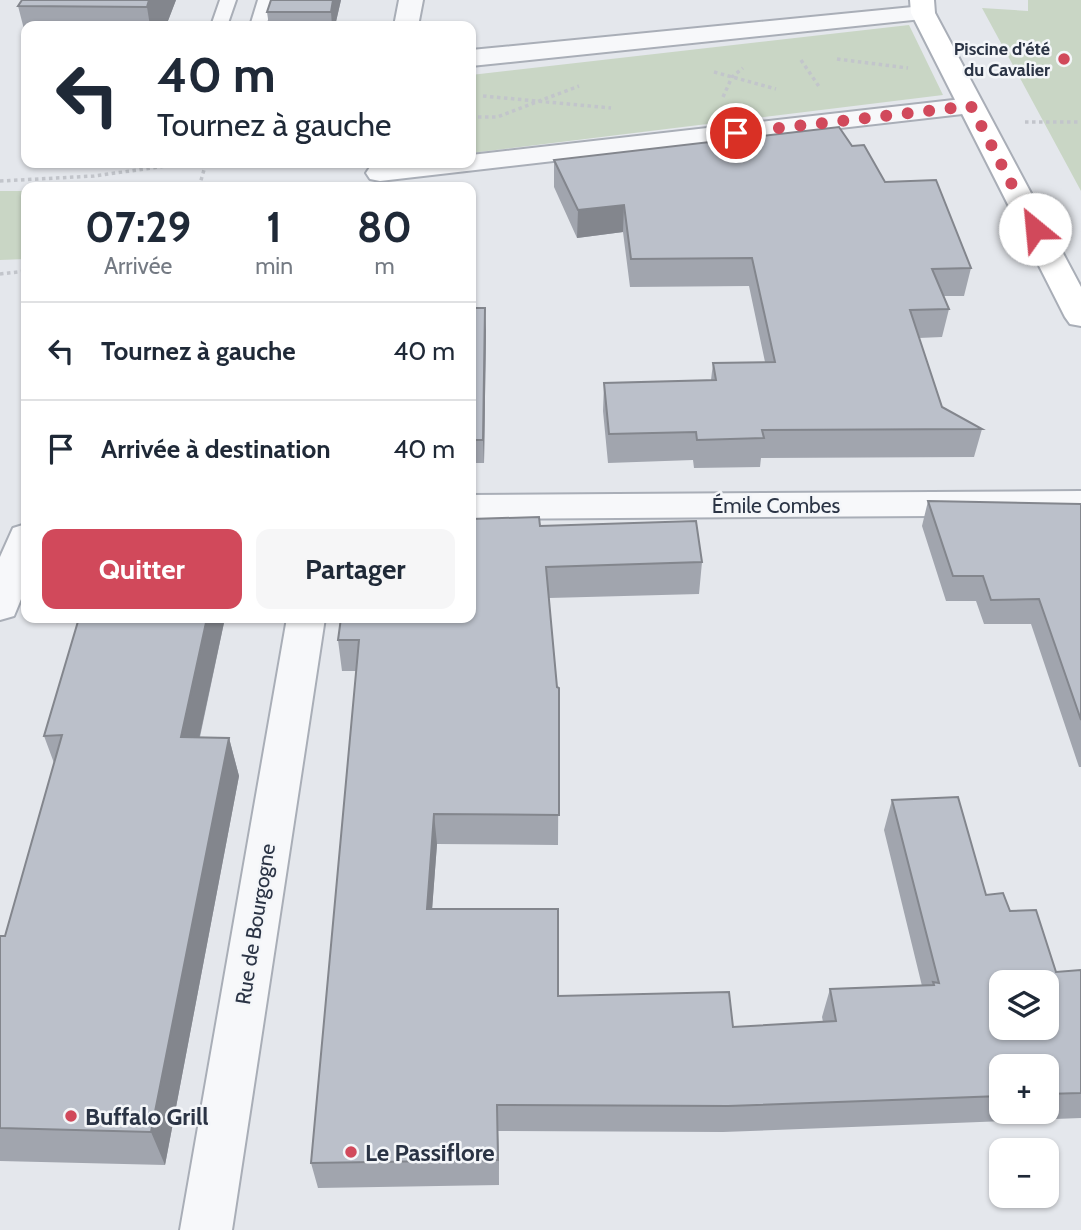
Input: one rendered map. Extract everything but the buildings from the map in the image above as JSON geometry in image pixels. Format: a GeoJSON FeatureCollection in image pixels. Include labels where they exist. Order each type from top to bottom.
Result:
{"type":"FeatureCollection","features":[{"type":"Feature","properties":{"kind":"street"},"geometry":{"type":"LineString","coordinates":[[407,21],[411,0]]}},
{"type":"Feature","properties":{"kind":"street"},"geometry":{"type":"LineString","coordinates":[[476,57],[923,6],[954,73],[1081,317]]}},
{"type":"Feature","properties":{"kind":"street"},"geometry":{"type":"LineString","coordinates":[[476,162],[836,112],[971,106]]}},
{"type":"Feature","properties":{"kind":"street"},"geometry":{"type":"LineString","coordinates":[[380,174],[429,168]]}},
{"type":"Feature","properties":{"kind":"street","name":"Émile Combes"},"geometry":{"type":"LineString","coordinates":[[476,507],[1081,503]]}},
{"type":"Feature","properties":{"kind":"street"},"geometry":{"type":"LineString","coordinates":[[0,606],[21,550]]}},
{"type":"Feature","properties":{"kind":"street","name":"Rue de Bourgogne"},"geometry":{"type":"LineString","coordinates":[[206,1230],[305,623]]}},
{"type":"Feature","properties":{"kind":"lane"},"geometry":{"type":"LineString","coordinates":[[221,21],[228,0]]}},
{"type":"Feature","properties":{"kind":"lane"},"geometry":{"type":"LineString","coordinates":[[260,21],[266,0]]}},
{"type":"Feature","properties":{"kind":"path"},"geometry":{"type":"LineString","coordinates":[[810,56],[797,54],[836,112]]}},
{"type":"Feature","properties":{"kind":"path"},"geometry":{"type":"LineString","coordinates":[[836,59],[954,73]]}},
{"type":"Feature","properties":{"kind":"path"},"geometry":{"type":"LineString","coordinates":[[719,106],[732,77],[749,64]]}},
{"type":"Feature","properties":{"kind":"path"},"geometry":{"type":"LineString","coordinates":[[712,71],[836,112]]}},
{"type":"Feature","properties":{"kind":"path"},"geometry":{"type":"LineString","coordinates":[[476,117],[497,117],[588,82]]}},
{"type":"Feature","properties":{"kind":"path"},"geometry":{"type":"LineString","coordinates":[[476,96],[619,108]]}},
{"type":"Feature","properties":{"kind":"path"},"geometry":{"type":"LineString","coordinates":[[1024,122],[1081,122]]}},
{"type":"Feature","properties":{"kind":"path"},"geometry":{"type":"LineString","coordinates":[[0,181],[31,181],[156,168]]}},
{"type":"Feature","properties":{"kind":"path"},"geometry":{"type":"LineString","coordinates":[[0,274],[21,272]]}},
{"type":"Feature","properties":{"kind":"green space"},"geometry":{"type":"Polygon","coordinates":[[[1028,0],[1081,0],[1081,191],[982,8],[1028,11],[1028,0]]]}},
{"type":"Feature","properties":{"kind":"green space"},"geometry":{"type":"Polygon","coordinates":[[[909,25],[943,95],[476,152],[476,74],[909,25]]]}},
{"type":"Feature","properties":{"kind":"green space"},"geometry":{"type":"Polygon","coordinates":[[[0,191],[21,191],[21,259],[0,260],[0,191]]]}},
{"type":"Feature","properties":{"kind":"place","name":"Piscine d'été du Cavalier"},"geometry":{"type":"Point","coordinates":[1064,59]}},
{"type":"Feature","properties":{"kind":"place","name":"Buffalo Grill"},"geometry":{"type":"Point","coordinates":[71,1116]}},
{"type":"Feature","properties":{"kind":"place","name":"Le Passiflore"},"geometry":{"type":"Point","coordinates":[351,1152]}},
{"type":"Feature","properties":{"kind":"route"},"geometry":{"type":"LineString","coordinates":[[736,133],[971,106],[1035,229]]}}]}
